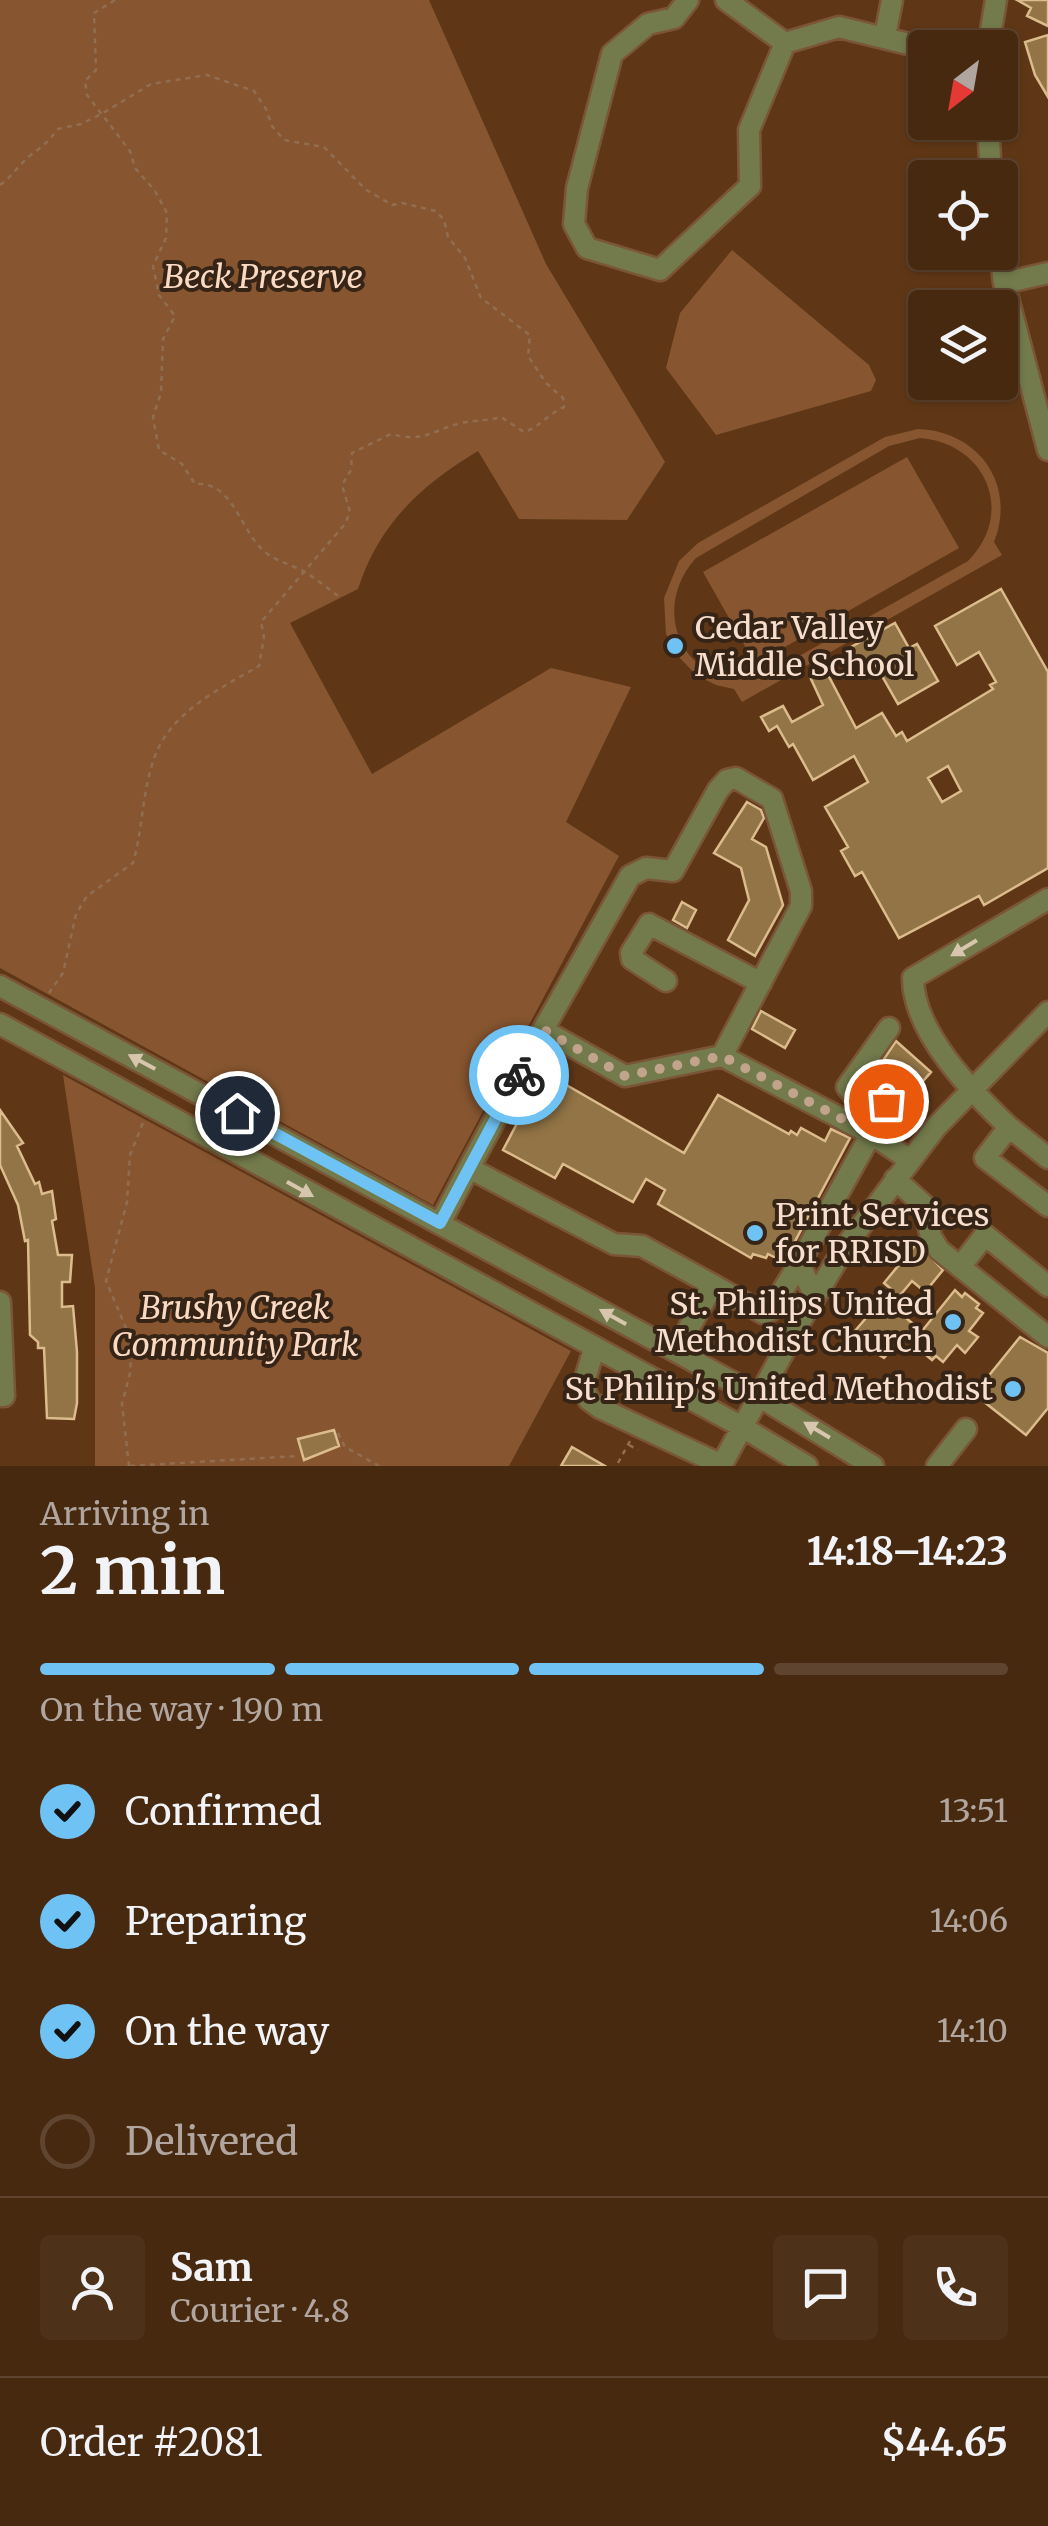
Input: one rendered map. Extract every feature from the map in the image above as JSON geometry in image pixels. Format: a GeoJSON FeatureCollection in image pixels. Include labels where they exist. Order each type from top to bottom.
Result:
{"type":"FeatureCollection","features":[{"type":"Feature","properties":{"kind":"street"},"geometry":{"type":"LineString","coordinates":[[688,0],[674,18],[648,24],[612,54],[577,188],[574,224],[587,248],[660,270],[750,186],[750,130],[785,43]]}},
{"type":"Feature","properties":{"kind":"street"},"geometry":{"type":"LineString","coordinates":[[726,0],[785,43]]}},
{"type":"Feature","properties":{"kind":"street"},"geometry":{"type":"LineString","coordinates":[[885,36],[892,0]]}},
{"type":"Feature","properties":{"kind":"street"},"geometry":{"type":"LineString","coordinates":[[991,30],[996,0]]}},
{"type":"Feature","properties":{"kind":"street"},"geometry":{"type":"LineString","coordinates":[[785,43],[839,27],[908,43]]}},
{"type":"Feature","properties":{"kind":"street"},"geometry":{"type":"LineString","coordinates":[[1002,270],[1048,450]]}},
{"type":"Feature","properties":{"kind":"street"},"geometry":{"type":"LineString","coordinates":[[1004,283],[1048,274]]}},
{"type":"Feature","properties":{"kind":"street"},"geometry":{"type":"LineString","coordinates":[[440,1223],[630,876],[646,868],[673,871],[718,790],[727,780],[736,778],[772,799],[801,890],[797,916],[722,1056]]}},
{"type":"Feature","properties":{"kind":"street"},"geometry":{"type":"LineString","coordinates":[[1048,898],[913,978],[913,996],[957,1076],[1008,1127],[1048,1158]]}},
{"type":"Feature","properties":{"kind":"street"},"geometry":{"type":"LineString","coordinates":[[666,981],[632,959],[631,954],[650,924],[761,983]]}},
{"type":"Feature","properties":{"kind":"street"},"geometry":{"type":"LineString","coordinates":[[0,986],[760,1397],[872,1466]]}},
{"type":"Feature","properties":{"kind":"street"},"geometry":{"type":"LineString","coordinates":[[594,1348],[583,1386],[589,1400],[638,1428],[722,1466],[845,1247],[910,1160],[970,1090],[1048,1012]]}},
{"type":"Feature","properties":{"kind":"street"},"geometry":{"type":"LineString","coordinates":[[0,1024],[808,1466]]}},
{"type":"Feature","properties":{"kind":"street"},"geometry":{"type":"LineString","coordinates":[[886,1101],[876,1112],[861,1104],[847,1087],[889,1028]]}},
{"type":"Feature","properties":{"kind":"street"},"geometry":{"type":"LineString","coordinates":[[544,1030],[625,1076],[722,1056],[871,1134],[910,1160]]}},
{"type":"Feature","properties":{"kind":"street"},"geometry":{"type":"LineString","coordinates":[[848,1122],[861,1104]]}},
{"type":"Feature","properties":{"kind":"street"},"geometry":{"type":"LineString","coordinates":[[1008,1127],[985,1158],[1048,1206]]}},
{"type":"Feature","properties":{"kind":"street"},"geometry":{"type":"LineString","coordinates":[[469,1168],[614,1244],[642,1246],[763,1313],[770,1311],[799,1264],[871,1134]]}},
{"type":"Feature","properties":{"kind":"street"},"geometry":{"type":"LineString","coordinates":[[895,1179],[924,1205],[931,1238],[939,1250],[1048,1337]]}},
{"type":"Feature","properties":{"kind":"street"},"geometry":{"type":"LineString","coordinates":[[960,1266],[985,1235],[1048,1286]]}},
{"type":"Feature","properties":{"kind":"street"},"geometry":{"type":"LineString","coordinates":[[799,1264],[815,1296]]}},
{"type":"Feature","properties":{"kind":"street"},"geometry":{"type":"LineString","coordinates":[[676,1351],[713,1285]]}},
{"type":"Feature","properties":{"kind":"street"},"geometry":{"type":"LineString","coordinates":[[0,1302],[2,1396]]}},
{"type":"Feature","properties":{"kind":"street"},"geometry":{"type":"LineString","coordinates":[[937,1466],[966,1429]]}},
{"type":"Feature","properties":{"kind":"path"},"geometry":{"type":"LineString","coordinates":[[115,0],[94,13],[96,70],[85,81],[87,95],[130,150],[135,168],[167,213],[166,238],[153,266],[159,295],[175,316],[163,339],[161,393],[153,417],[159,450],[182,464],[194,484],[220,488],[263,551],[304,572],[341,598]]}},
{"type":"Feature","properties":{"kind":"path"},"geometry":{"type":"LineString","coordinates":[[0,186],[31,155],[44,149],[58,130],[104,114],[151,84],[207,76],[254,91],[284,140],[324,147],[365,189],[392,205],[402,203],[436,210],[444,220],[448,236],[465,258],[480,298],[530,335],[528,356],[563,398],[564,407],[550,413],[538,428],[524,432],[501,417],[481,423],[466,421],[413,440],[391,434],[352,453],[351,470],[342,485],[350,512],[346,524],[261,622],[264,637],[259,666],[198,702],[160,743],[153,759],[133,863],[87,896],[76,914],[63,972],[46,998]]}},
{"type":"Feature","properties":{"kind":"path"},"geometry":{"type":"LineString","coordinates":[[145,1116],[130,1155],[126,1202],[106,1281],[132,1342],[130,1374],[122,1404],[129,1466],[296,1456]]}},
{"type":"Feature","properties":{"kind":"path"},"geometry":{"type":"LineString","coordinates":[[338,1432],[345,1447],[380,1466]]}},
{"type":"Feature","properties":{"kind":"path"},"geometry":{"type":"LineString","coordinates":[[618,1462],[633,1436]]}},
{"type":"Feature","properties":{"kind":"path"},"geometry":{"type":"LineString","coordinates":[[628,1444],[638,1450]]}},
{"type":"Feature","properties":{"kind":"green space","name":"Beck Preserve"},"geometry":{"type":"Polygon","coordinates":[[[0,0],[429,0],[546,264],[665,462],[627,520],[519,519],[478,451],[438,478],[404,509],[377,545],[358,589],[290,623],[372,774],[551,668],[631,687],[566,822],[619,856],[433,1205],[0,968],[0,0]]]}},
{"type":"Feature","properties":{"kind":"green space"},"geometry":{"type":"Polygon","coordinates":[[[732,250],[869,365],[876,380],[871,391],[716,435],[666,368],[680,313],[732,250]]]}},
{"type":"Feature","properties":{"kind":"green space"},"geometry":{"type":"Polygon","coordinates":[[[918,429],[939,432],[974,450],[996,481],[1000,521],[994,542],[1002,555],[742,702],[734,689],[696,675],[679,657],[666,634],[664,598],[679,561],[698,543],[885,437],[918,429]],[[920,438],[889,446],[696,558],[682,579],[675,602],[675,623],[682,644],[694,660],[712,673],[734,679],[760,678],[968,561],[990,522],[987,483],[977,466],[943,443],[920,438]]]}},
{"type":"Feature","properties":{"kind":"green space"},"geometry":{"type":"Polygon","coordinates":[[[907,457],[959,548],[755,664],[703,572],[907,457]]]}},
{"type":"Feature","properties":{"kind":"green space","name":"Brushy Creek Community Park"},"geometry":{"type":"Polygon","coordinates":[[[63,1075],[571,1351],[509,1466],[95,1466],[95,1288],[63,1075]]]}},
{"type":"Feature","properties":{"kind":"building"},"geometry":{"type":"Polygon","coordinates":[[[1017,0],[1048,0],[1048,26],[1027,16],[1031,8],[1017,0]]]}},
{"type":"Feature","properties":{"kind":"building"},"geometry":{"type":"Polygon","coordinates":[[[1048,35],[1048,97],[1035,75],[1025,42],[1048,35]]]}},
{"type":"Feature","properties":{"kind":"building","name":"Cedar Valley Middle School"},"geometry":{"type":"Polygon","coordinates":[[[1001,589],[1048,672],[1048,868],[984,905],[979,896],[899,938],[862,872],[855,876],[841,851],[848,847],[825,807],[868,782],[854,756],[813,780],[793,744],[789,747],[777,726],[769,731],[761,717],[783,706],[792,722],[823,705],[811,679],[826,671],[856,728],[882,713],[896,736],[902,732],[907,741],[993,689],[990,685],[996,682],[979,652],[957,665],[935,626],[1001,589]],[[948,766],[928,778],[942,802],[961,791],[948,766]]]}},
{"type":"Feature","properties":{"kind":"building"},"geometry":{"type":"Polygon","coordinates":[[[895,623],[909,648],[917,644],[938,681],[898,704],[874,662],[862,668],[851,647],[895,623]]]}},
{"type":"Feature","properties":{"kind":"building"},"geometry":{"type":"Polygon","coordinates":[[[747,802],[761,810],[764,818],[752,839],[766,847],[783,905],[755,956],[728,940],[749,900],[741,868],[714,853],[747,802]]]}},
{"type":"Feature","properties":{"kind":"building"},"geometry":{"type":"Polygon","coordinates":[[[682,902],[696,910],[687,928],[673,920],[682,902]]]}},
{"type":"Feature","properties":{"kind":"building"},"geometry":{"type":"Polygon","coordinates":[[[761,1011],[795,1030],[785,1048],[752,1029],[761,1011]]]}},
{"type":"Feature","properties":{"kind":"building"},"geometry":{"type":"Polygon","coordinates":[[[896,1041],[931,1072],[903,1104],[890,1088],[902,1075],[884,1059],[896,1041]]]}},
{"type":"Feature","properties":{"kind":"building"},"geometry":{"type":"Polygon","coordinates":[[[544,1072],[684,1153],[718,1095],[789,1134],[791,1131],[797,1135],[801,1128],[825,1141],[831,1129],[850,1138],[784,1262],[768,1254],[766,1258],[753,1254],[751,1258],[658,1204],[665,1190],[646,1179],[633,1202],[563,1164],[555,1178],[503,1150],[544,1072]]]}},
{"type":"Feature","properties":{"kind":"building"},"geometry":{"type":"Polygon","coordinates":[[[0,1110],[23,1143],[17,1146],[35,1184],[39,1182],[42,1194],[52,1191],[58,1255],[72,1255],[70,1282],[62,1282],[62,1307],[73,1306],[77,1352],[74,1419],[47,1418],[44,1348],[38,1348],[38,1342],[30,1335],[28,1240],[25,1241],[18,1205],[0,1165],[0,1110]]]}},
{"type":"Feature","properties":{"kind":"building"},"geometry":{"type":"Polygon","coordinates":[[[917,1243],[943,1270],[925,1292],[912,1281],[891,1306],[922,1331],[955,1290],[979,1304],[976,1308],[983,1313],[969,1331],[978,1337],[965,1353],[957,1345],[943,1362],[936,1356],[932,1360],[920,1350],[923,1346],[906,1333],[884,1358],[861,1344],[864,1340],[854,1332],[891,1289],[884,1283],[917,1243]]]}},
{"type":"Feature","properties":{"kind":"building","name":"St Philip's United Methodist"},"geometry":{"type":"Polygon","coordinates":[[[1020,1337],[1048,1353],[1048,1408],[1026,1435],[974,1394],[1020,1337]]]}},
{"type":"Feature","properties":{"kind":"building"},"geometry":{"type":"Polygon","coordinates":[[[334,1430],[339,1446],[304,1460],[298,1439],[334,1430]]]}},
{"type":"Feature","properties":{"kind":"building"},"geometry":{"type":"Polygon","coordinates":[[[572,1447],[605,1466],[561,1466],[572,1447]]]}},
{"type":"Feature","properties":{"kind":"way so far"},"geometry":{"type":"LineString","coordinates":[[519,1075],[544,1030],[625,1076],[722,1056],[848,1122],[861,1104],[876,1112],[886,1101]]}},
{"type":"Feature","properties":{"kind":"place","name":"Cedar Valley Middle School"},"geometry":{"type":"Point","coordinates":[675,646]}},
{"type":"Feature","properties":{"kind":"place","name":"Print Services for RRISD"},"geometry":{"type":"Point","coordinates":[755,1233]}},
{"type":"Feature","properties":{"kind":"place","name":"St. Philips United Methodist Church"},"geometry":{"type":"Point","coordinates":[953,1322]}},
{"type":"Feature","properties":{"kind":"place","name":"St Philip's United Methodist"},"geometry":{"type":"Point","coordinates":[1013,1389]}},
{"type":"Feature","properties":{"kind":"route"},"geometry":{"type":"LineString","coordinates":[[237,1113],[440,1223],[519,1075]]}}]}
